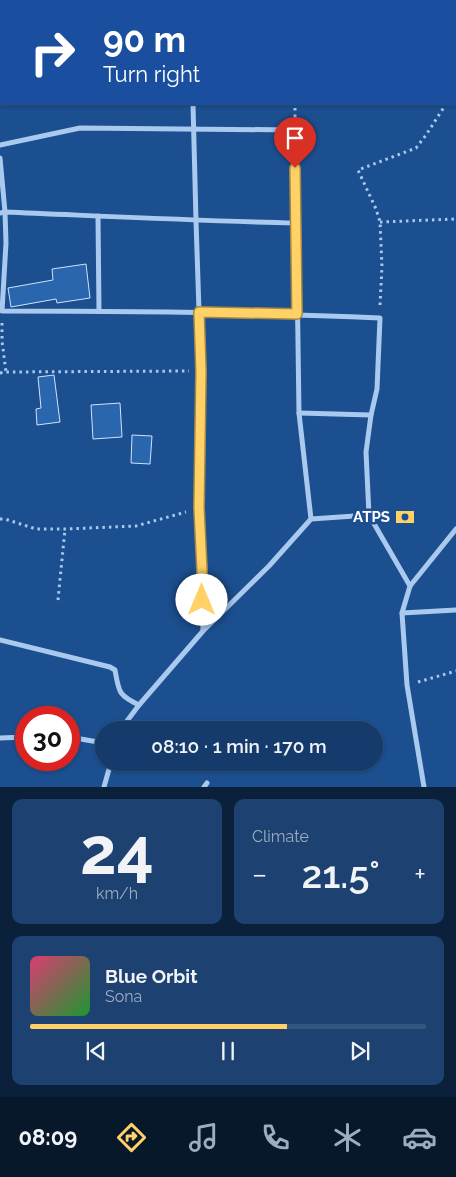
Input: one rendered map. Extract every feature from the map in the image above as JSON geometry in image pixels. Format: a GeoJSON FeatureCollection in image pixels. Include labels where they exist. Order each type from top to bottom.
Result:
{"type":"FeatureCollection","features":[{"type":"Feature","properties":{"kind":"street"},"geometry":{"type":"LineString","coordinates":[[193,105],[201,371],[199,508],[203,632]]}},
{"type":"Feature","properties":{"kind":"street"},"geometry":{"type":"LineString","coordinates":[[0,145],[80,128],[294,130],[299,413],[311,519]]}},
{"type":"Feature","properties":{"kind":"street"},"geometry":{"type":"LineString","coordinates":[[0,158],[6,243],[2,311],[199,312],[380,318],[377,389],[366,452],[369,515],[410,586]]}},
{"type":"Feature","properties":{"kind":"street"},"geometry":{"type":"LineString","coordinates":[[3,212],[196,221],[296,223]]}},
{"type":"Feature","properties":{"kind":"street"},"geometry":{"type":"LineString","coordinates":[[98,216],[99,311]]}},
{"type":"Feature","properties":{"kind":"street"},"geometry":{"type":"LineString","coordinates":[[299,413],[371,415]]}},
{"type":"Feature","properties":{"kind":"street"},"geometry":{"type":"LineString","coordinates":[[128,721],[139,705],[203,632],[269,566],[311,519],[369,515]]}},
{"type":"Feature","properties":{"kind":"street"},"geometry":{"type":"LineString","coordinates":[[424,787],[407,685],[402,613],[410,586],[456,529]]}},
{"type":"Feature","properties":{"kind":"street"},"geometry":{"type":"LineString","coordinates":[[402,613],[456,610]]}},
{"type":"Feature","properties":{"kind":"street"},"geometry":{"type":"LineString","coordinates":[[0,640],[110,667],[115,670],[119,690],[127,699],[139,705]]}},
{"type":"Feature","properties":{"kind":"street"},"geometry":{"type":"LineString","coordinates":[[0,738],[15,737]]}},
{"type":"Feature","properties":{"kind":"street"},"geometry":{"type":"LineString","coordinates":[[80,739],[95,741]]}},
{"type":"Feature","properties":{"kind":"street"},"geometry":{"type":"LineString","coordinates":[[104,787],[108,771]]}},
{"type":"Feature","properties":{"kind":"path"},"geometry":{"type":"LineString","coordinates":[[380,318],[382,267],[380,222],[358,170],[416,148],[445,105]]}},
{"type":"Feature","properties":{"kind":"path"},"geometry":{"type":"LineString","coordinates":[[380,222],[456,220]]}},
{"type":"Feature","properties":{"kind":"path"},"geometry":{"type":"LineString","coordinates":[[2,311],[2,341],[6,372]]}},
{"type":"Feature","properties":{"kind":"path"},"geometry":{"type":"LineString","coordinates":[[0,373],[201,371]]}},
{"type":"Feature","properties":{"kind":"path"},"geometry":{"type":"LineString","coordinates":[[0,519],[36,529],[136,526],[199,508]]}},
{"type":"Feature","properties":{"kind":"path"},"geometry":{"type":"LineString","coordinates":[[58,600],[65,529]]}},
{"type":"Feature","properties":{"kind":"path"},"geometry":{"type":"LineString","coordinates":[[407,685],[456,671]]}},
{"type":"Feature","properties":{"kind":"building"},"geometry":{"type":"Polygon","coordinates":[[[86,264],[90,298],[57,303],[56,299],[11,307],[8,288],[53,280],[52,269],[86,264]]]}},
{"type":"Feature","properties":{"kind":"building"},"geometry":{"type":"Polygon","coordinates":[[[54,375],[60,422],[37,425],[36,409],[41,408],[38,377],[54,375]]]}},
{"type":"Feature","properties":{"kind":"building"},"geometry":{"type":"Polygon","coordinates":[[[120,403],[122,437],[93,439],[91,405],[120,403]]]}},
{"type":"Feature","properties":{"kind":"building"},"geometry":{"type":"Polygon","coordinates":[[[132,435],[152,436],[150,464],[131,463],[132,435]]]}},
{"type":"Feature","properties":{"kind":"place","name":"ATPS"},"geometry":{"type":"Point","coordinates":[405,517]}},
{"type":"Feature","properties":{"kind":"route"},"geometry":{"type":"LineString","coordinates":[[202,600],[199,508],[201,371],[199,312],[297,314],[295,168]]}}]}
